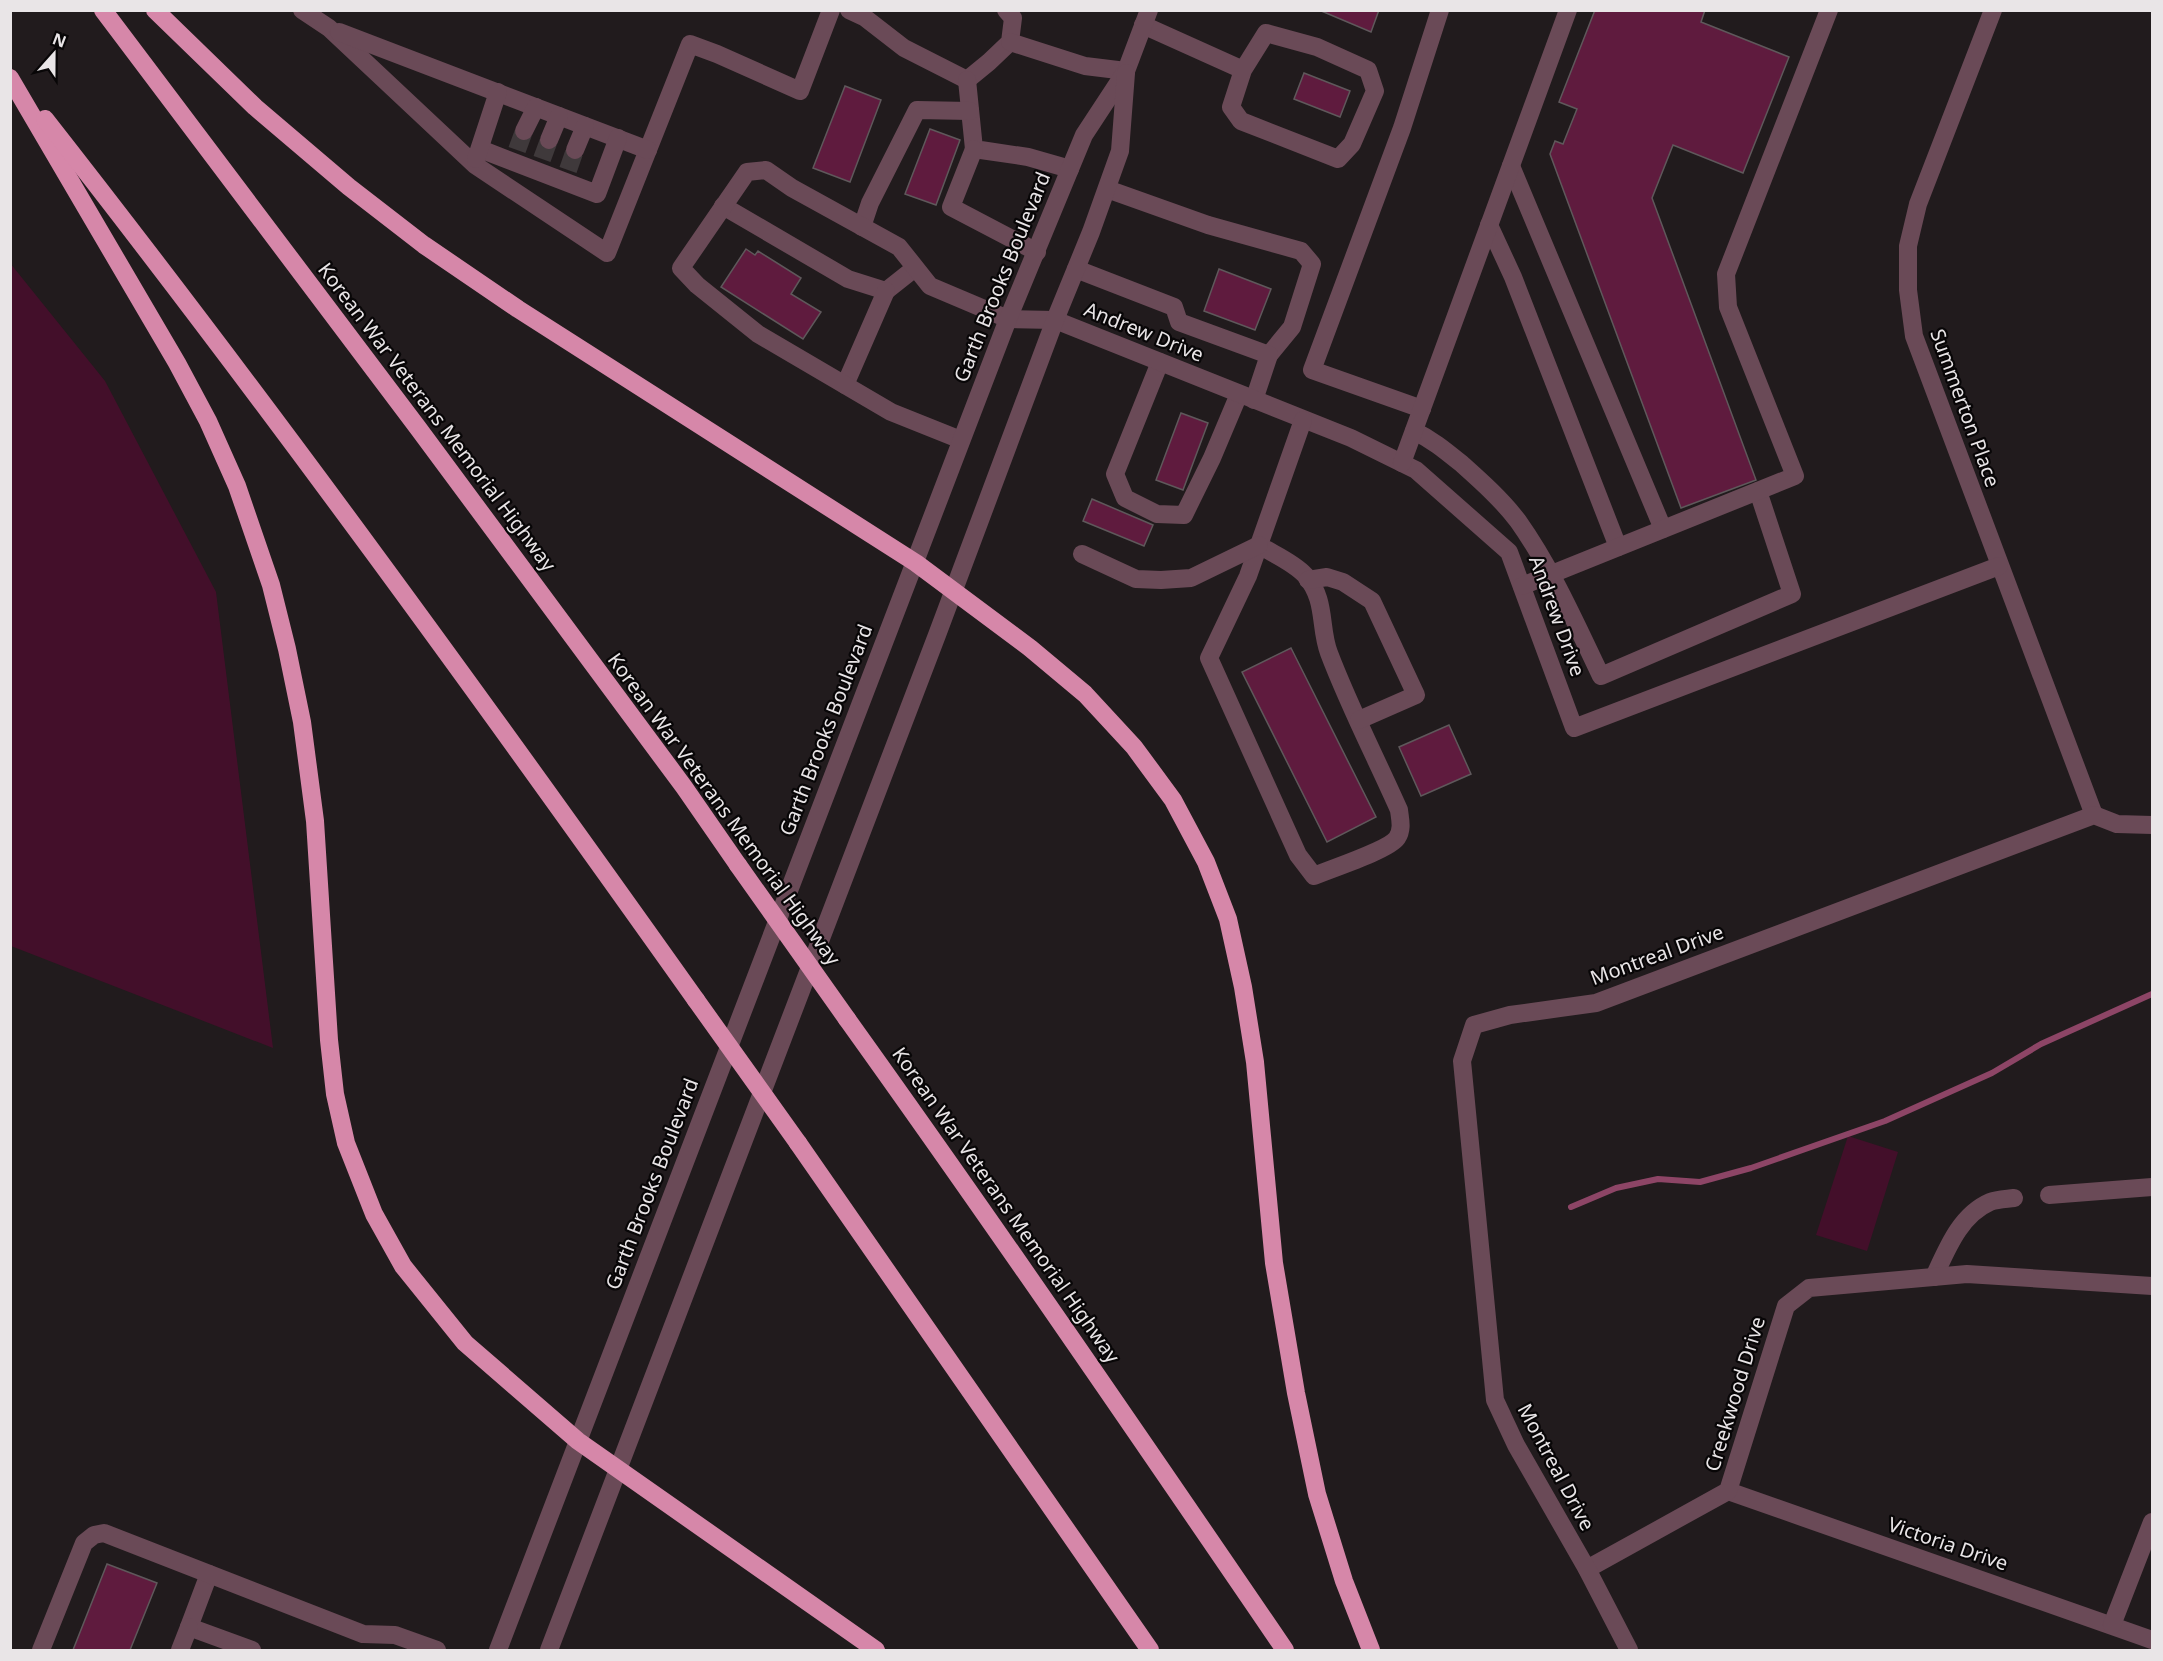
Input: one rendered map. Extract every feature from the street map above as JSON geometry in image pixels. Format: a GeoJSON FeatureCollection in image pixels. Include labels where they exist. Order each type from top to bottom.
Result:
{"type":"FeatureCollection","features":[{"type":"Feature","properties":{"kind":"highway","name":"Korean War Veterans Memorial Highway"},"geometry":{"type":"LineString","coordinates":[[104,10],[425,437],[684,787],[942,1151],[1285,1650]]}},
{"type":"Feature","properties":{"kind":"highway"},"geometry":{"type":"LineString","coordinates":[[156,10],[255,107],[349,187],[424,245],[528,316],[916,563],[1030,648],[1085,694],[1134,747],[1173,800],[1206,862],[1228,919],[1243,987],[1255,1062],[1274,1263],[1296,1393],[1317,1494],[1344,1581],[1371,1650]]}},
{"type":"Feature","properties":{"kind":"highway"},"geometry":{"type":"LineString","coordinates":[[10,77],[141,242],[581,839],[798,1143],[1150,1650]]}},
{"type":"Feature","properties":{"kind":"highway"},"geometry":{"type":"LineString","coordinates":[[10,77],[177,363],[208,421],[237,486],[271,585],[302,722],[315,821],[329,1040],[335,1094],[346,1143],[374,1214],[403,1266],[465,1343],[578,1441],[876,1650]]}},
{"type":"Feature","properties":{"kind":"street"},"geometry":{"type":"LineString","coordinates":[[302,10],[329,28],[477,157],[607,253],[690,44],[800,91],[831,10]]}},
{"type":"Feature","properties":{"kind":"street"},"geometry":{"type":"LineString","coordinates":[[967,80],[989,63],[1010,42],[1013,18],[1006,10]]}},
{"type":"Feature","properties":{"kind":"street"},"geometry":{"type":"LineString","coordinates":[[1422,409],[1312,370],[1402,128],[1440,10]]}},
{"type":"Feature","properties":{"kind":"street"},"geometry":{"type":"LineString","coordinates":[[1402,463],[1568,10]]}},
{"type":"Feature","properties":{"kind":"street"},"geometry":{"type":"LineString","coordinates":[[1521,586],[1795,476],[1728,307],[1726,274],[1829,10]]}},
{"type":"Feature","properties":{"kind":"street","name":"Summerton Place"},"geometry":{"type":"LineString","coordinates":[[1993,10],[1918,204],[1908,246],[1908,290],[1914,336],[2094,815]]}},
{"type":"Feature","properties":{"kind":"street"},"geometry":{"type":"LineString","coordinates":[[861,13],[904,48],[967,80]]}},
{"type":"Feature","properties":{"kind":"street","name":"Garth Brooks Boulevard"},"geometry":{"type":"LineString","coordinates":[[498,1650],[1008,319],[1084,135],[1126,71],[1146,18]]}},
{"type":"Feature","properties":{"kind":"street"},"geometry":{"type":"LineString","coordinates":[[1146,18],[1244,70]]}},
{"type":"Feature","properties":{"kind":"street"},"geometry":{"type":"LineString","coordinates":[[329,28],[648,150]]}},
{"type":"Feature","properties":{"kind":"street"},"geometry":{"type":"LineString","coordinates":[[1266,33],[1317,47],[1368,70],[1376,91],[1352,144],[1338,159],[1241,121],[1231,107],[1244,70],[1266,33]]}},
{"type":"Feature","properties":{"kind":"street"},"geometry":{"type":"LineString","coordinates":[[1010,42],[1085,66],[1126,71]]}},
{"type":"Feature","properties":{"kind":"street","name":"Garth Brooks Boulevard"},"geometry":{"type":"LineString","coordinates":[[549,1650],[954,591],[1055,320],[1107,189],[1120,151],[1126,71]]}},
{"type":"Feature","properties":{"kind":"street"},"geometry":{"type":"LineString","coordinates":[[967,80],[975,149],[951,207],[1037,252]]}},
{"type":"Feature","properties":{"kind":"street"},"geometry":{"type":"LineString","coordinates":[[477,157],[498,92]]}},
{"type":"Feature","properties":{"kind":"street"},"geometry":{"type":"LineString","coordinates":[[524,131],[536,107]]}},
{"type":"Feature","properties":{"kind":"street"},"geometry":{"type":"LineString","coordinates":[[862,227],[870,203],[917,110],[970,111]]}},
{"type":"Feature","properties":{"kind":"street"},"geometry":{"type":"LineString","coordinates":[[549,141],[559,116]]}},
{"type":"Feature","properties":{"kind":"street"},"geometry":{"type":"LineString","coordinates":[[575,150],[585,126]]}},
{"type":"Feature","properties":{"kind":"street"},"geometry":{"type":"LineString","coordinates":[[477,157],[515,156],[565,176],[597,194],[618,138]]}},
{"type":"Feature","properties":{"kind":"street"},"geometry":{"type":"LineString","coordinates":[[975,149],[1028,157],[1070,169]]}},
{"type":"Feature","properties":{"kind":"street"},"geometry":{"type":"LineString","coordinates":[[1511,166],[1663,529]]}},
{"type":"Feature","properties":{"kind":"street"},"geometry":{"type":"LineString","coordinates":[[961,440],[891,412],[758,334],[697,285],[681,268],[747,171],[766,170],[792,188],[899,247],[930,286],[1008,319]]}},
{"type":"Feature","properties":{"kind":"street"},"geometry":{"type":"LineString","coordinates":[[1107,189],[1208,225],[1301,251],[1312,264],[1292,327],[1269,355],[1212,458],[1184,515],[1157,514],[1125,498],[1115,474],[1160,362]]}},
{"type":"Feature","properties":{"kind":"street"},"geometry":{"type":"LineString","coordinates":[[723,206],[848,279],[886,291]]}},
{"type":"Feature","properties":{"kind":"street"},"geometry":{"type":"LineString","coordinates":[[1489,225],[1514,277],[1618,547]]}},
{"type":"Feature","properties":{"kind":"street"},"geometry":{"type":"LineString","coordinates":[[845,385],[886,291],[915,268]]}},
{"type":"Feature","properties":{"kind":"street"},"geometry":{"type":"LineString","coordinates":[[1076,269],[1174,307],[1179,322],[1269,355]]}},
{"type":"Feature","properties":{"kind":"street","name":"Andrew Drive"},"geometry":{"type":"LineString","coordinates":[[1008,319],[1055,320],[1351,438],[1416,470],[1509,552],[1574,728],[1999,566]]}},
{"type":"Feature","properties":{"kind":"street"},"geometry":{"type":"LineString","coordinates":[[1259,544],[1295,567],[1314,590],[1323,612],[1328,651],[1399,810],[1401,827],[1397,839],[1386,847],[1314,876],[1298,855],[1209,658],[1248,576],[1259,544],[1303,420]]}},
{"type":"Feature","properties":{"kind":"street"},"geometry":{"type":"LineString","coordinates":[[1414,431],[1434,440],[1490,489],[1517,521],[1551,574],[1601,676],[1792,594],[1758,491]]}},
{"type":"Feature","properties":{"kind":"street"},"geometry":{"type":"LineString","coordinates":[[1082,554],[1136,579],[1161,580],[1191,578],[1259,544]]}},
{"type":"Feature","properties":{"kind":"street"},"geometry":{"type":"LineString","coordinates":[[1308,580],[1327,577],[1342,582],[1372,601],[1416,695],[1359,720]]}},
{"type":"Feature","properties":{"kind":"street"},"geometry":{"type":"LineString","coordinates":[[2094,815],[2117,824],[2152,825]]}},
{"type":"Feature","properties":{"kind":"street","name":"Montreal Drive"},"geometry":{"type":"LineString","coordinates":[[1587,1569],[1516,1445],[1495,1400],[1462,1061],[1474,1025],[1510,1015],[1596,1003],[2094,815]]}},
{"type":"Feature","properties":{"kind":"street"},"geometry":{"type":"LineString","coordinates":[[2049,1195],[2152,1187]]}},
{"type":"Feature","properties":{"kind":"street"},"geometry":{"type":"LineString","coordinates":[[1934,1277],[1953,1236],[1973,1214],[1991,1202],[2014,1198]]}},
{"type":"Feature","properties":{"kind":"street","name":"Creekwood Drive"},"geometry":{"type":"LineString","coordinates":[[1587,1569],[1728,1491],[1786,1306],[1809,1288],[1967,1274],[2152,1286]]}},
{"type":"Feature","properties":{"kind":"street","name":"Victoria Drive"},"geometry":{"type":"LineString","coordinates":[[1728,1491],[2152,1640]]}},
{"type":"Feature","properties":{"kind":"street"},"geometry":{"type":"LineString","coordinates":[[2112,1625],[2152,1522]]}},
{"type":"Feature","properties":{"kind":"street"},"geometry":{"type":"LineString","coordinates":[[41,1650],[84,1543],[94,1535],[104,1533],[363,1634],[374,1643],[394,1635],[437,1650]]}},
{"type":"Feature","properties":{"kind":"street"},"geometry":{"type":"LineString","coordinates":[[1587,1569],[1629,1650]]}},
{"type":"Feature","properties":{"kind":"street"},"geometry":{"type":"LineString","coordinates":[[180,1650],[209,1574]]}},
{"type":"Feature","properties":{"kind":"street"},"geometry":{"type":"LineString","coordinates":[[189,1627],[252,1650]]}},
{"type":"Feature","properties":{"kind":"shaded area"},"geometry":{"type":"Polygon","coordinates":[[[10,263],[105,381],[216,592],[273,1048],[11,946],[10,263]]]}},
{"type":"Feature","properties":{"kind":"shaded area"},"geometry":{"type":"Polygon","coordinates":[[[1848,1136],[1898,1152],[1867,1251],[1816,1235],[1848,1136]]]}},
{"type":"Feature","properties":{"kind":"building"},"geometry":{"type":"Polygon","coordinates":[[[1319,10],[1379,10],[1371,32],[1319,10]]]}},
{"type":"Feature","properties":{"kind":"building"},"geometry":{"type":"Polygon","coordinates":[[[1595,10],[1705,10],[1701,22],[1789,57],[1743,173],[1673,145],[1652,198],[1756,480],[1681,508],[1550,154],[1555,141],[1563,144],[1577,109],[1559,102],[1595,10]]]}},
{"type":"Feature","properties":{"kind":"building"},"geometry":{"type":"Polygon","coordinates":[[[1304,73],[1350,91],[1340,117],[1294,99],[1304,73]]]}},
{"type":"Feature","properties":{"kind":"building"},"geometry":{"type":"Polygon","coordinates":[[[845,86],[881,100],[850,182],[813,168],[845,86]]]}},
{"type":"Feature","properties":{"kind":"building"},"geometry":{"type":"Polygon","coordinates":[[[930,129],[960,140],[936,205],[905,194],[930,129]]]}},
{"type":"Feature","properties":{"kind":"building"},"geometry":{"type":"Polygon","coordinates":[[[746,249],[755,255],[758,251],[801,278],[791,294],[821,312],[803,339],[721,287],[746,249]]]}},
{"type":"Feature","properties":{"kind":"building"},"geometry":{"type":"Polygon","coordinates":[[[1219,269],[1271,289],[1255,330],[1204,311],[1219,269]]]}},
{"type":"Feature","properties":{"kind":"building"},"geometry":{"type":"Polygon","coordinates":[[[1181,413],[1208,423],[1183,490],[1156,480],[1181,413]]]}},
{"type":"Feature","properties":{"kind":"building"},"geometry":{"type":"Polygon","coordinates":[[[1092,499],[1153,525],[1144,546],[1083,521],[1092,499]]]}},
{"type":"Feature","properties":{"kind":"building"},"geometry":{"type":"Polygon","coordinates":[[[1291,648],[1376,817],[1327,842],[1242,672],[1291,648]]]}},
{"type":"Feature","properties":{"kind":"building"},"geometry":{"type":"Polygon","coordinates":[[[1449,725],[1471,774],[1421,796],[1399,747],[1449,725]]]}},
{"type":"Feature","properties":{"kind":"building"},"geometry":{"type":"Polygon","coordinates":[[[107,1564],[157,1583],[130,1650],[73,1650],[107,1564]]]}},
{"type":"Feature","properties":{"kind":"waterway"},"geometry":{"type":"LineString","coordinates":[[1571,1207],[1616,1188],[1658,1179],[1700,1182],[1751,1168],[1885,1121],[1992,1073],[2041,1044],[2152,994]]}},
{"type":"Feature","properties":{"kind":"tunnel"},"geometry":{"type":"LineString","coordinates":[[517,150],[524,131]]}},
{"type":"Feature","properties":{"kind":"tunnel"},"geometry":{"type":"LineString","coordinates":[[542,159],[549,140]]}},
{"type":"Feature","properties":{"kind":"tunnel"},"geometry":{"type":"LineString","coordinates":[[568,170],[575,150]]}}]}
